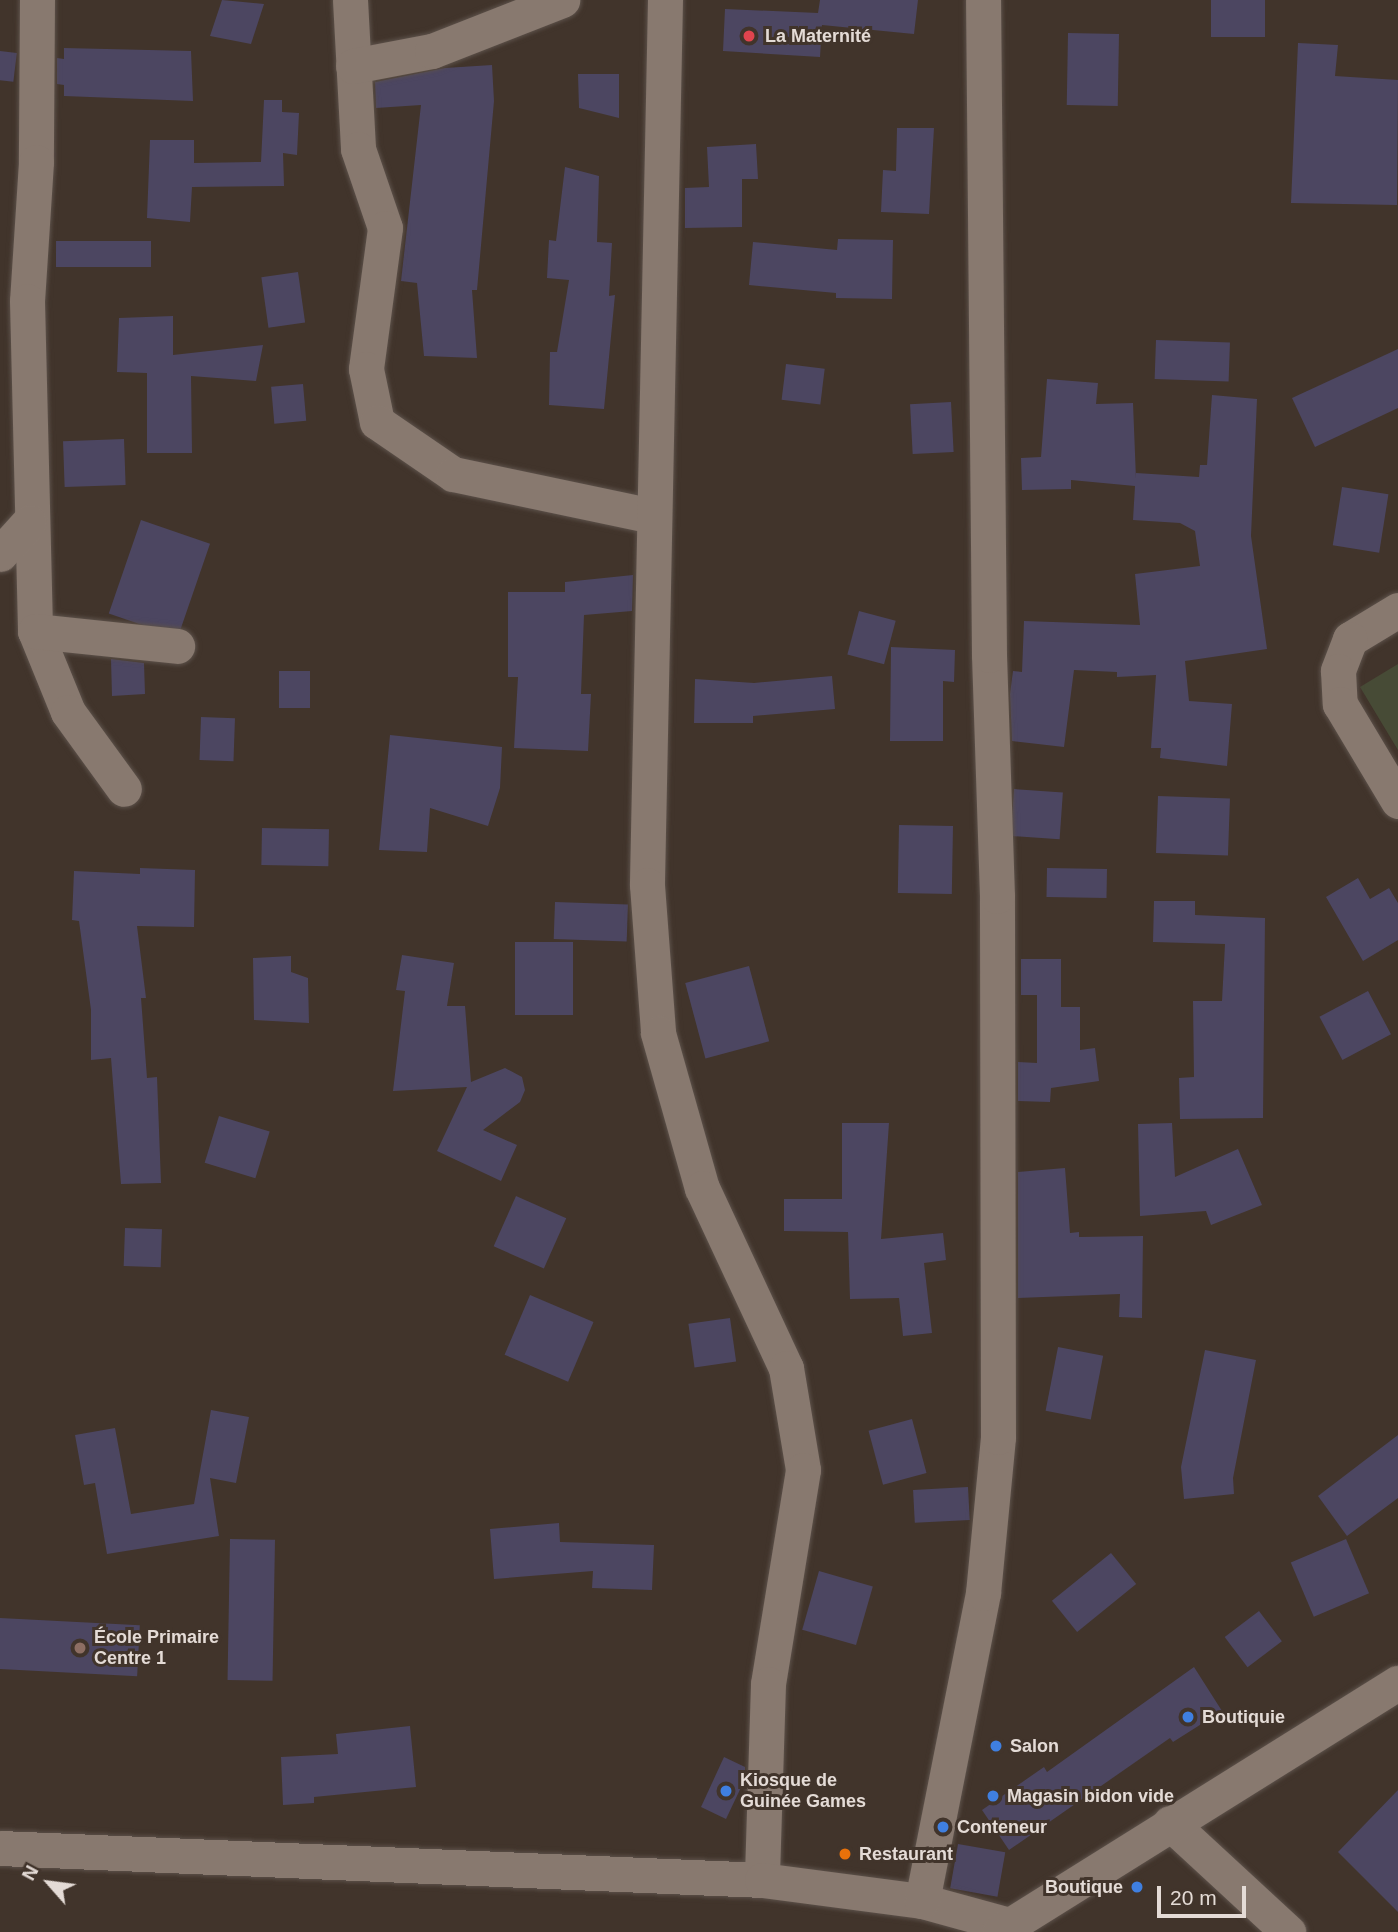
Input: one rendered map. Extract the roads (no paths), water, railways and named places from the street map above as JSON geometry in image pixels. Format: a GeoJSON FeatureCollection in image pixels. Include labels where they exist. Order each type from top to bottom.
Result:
{"type":"FeatureCollection","features":[{"type":"Feature","properties":{"kind":"street"},"geometry":{"type":"LineString","coordinates":[[37,0],[36,162],[27,301],[29,522],[35,631],[68,712],[124,789]]}},
{"type":"Feature","properties":{"kind":"street"},"geometry":{"type":"LineString","coordinates":[[350,0],[358,149],[385,228],[366,369],[377,422],[453,474],[652,516]]}},
{"type":"Feature","properties":{"kind":"street"},"geometry":{"type":"LineString","coordinates":[[353,66],[432,51],[562,0]]}},
{"type":"Feature","properties":{"kind":"street"},"geometry":{"type":"LineString","coordinates":[[665,0],[652,516],[647,885],[658,1032],[702,1188],[786,1368],[803,1470],[768,1684],[762,1880]]}},
{"type":"Feature","properties":{"kind":"street"},"geometry":{"type":"LineString","coordinates":[[922,1901],[983,1593],[998,1437],[997,896],[989,655],[983,0]]}},
{"type":"Feature","properties":{"kind":"street"},"geometry":{"type":"LineString","coordinates":[[0,554],[29,522]]}},
{"type":"Feature","properties":{"kind":"street"},"geometry":{"type":"LineString","coordinates":[[1398,610],[1350,639],[1338,671],[1340,704],[1398,801]]}},
{"type":"Feature","properties":{"kind":"street"},"geometry":{"type":"LineString","coordinates":[[35,631],[177,646]]}},
{"type":"Feature","properties":{"kind":"street"},"geometry":{"type":"LineString","coordinates":[[0,1847],[762,1880],[922,1901],[1004,1928],[1398,1683]]}},
{"type":"Feature","properties":{"kind":"street"},"geometry":{"type":"LineString","coordinates":[[1170,1823],[1288,1932]]}},
{"type":"Feature","properties":{"kind":"place","name":"La Maternité"},"geometry":{"type":"Point","coordinates":[749,36]}},
{"type":"Feature","properties":{"kind":"place","name":"École Primaire Centre 1"},"geometry":{"type":"Point","coordinates":[80,1648]}},
{"type":"Feature","properties":{"kind":"place","name":"Boutiquie"},"geometry":{"type":"Point","coordinates":[1188,1717]}},
{"type":"Feature","properties":{"kind":"place","name":"Salon"},"geometry":{"type":"Point","coordinates":[996,1746]}},
{"type":"Feature","properties":{"kind":"place","name":"Kiosque de Guinée Games"},"geometry":{"type":"Point","coordinates":[726,1791]}},
{"type":"Feature","properties":{"kind":"place","name":"Magasin bidon vide"},"geometry":{"type":"Point","coordinates":[993,1796]}},
{"type":"Feature","properties":{"kind":"place","name":"Conteneur"},"geometry":{"type":"Point","coordinates":[943,1827]}},
{"type":"Feature","properties":{"kind":"place","name":"Restaurant"},"geometry":{"type":"Point","coordinates":[845,1854]}},
{"type":"Feature","properties":{"kind":"place","name":"Boutique"},"geometry":{"type":"Point","coordinates":[1137,1887]}}]}
